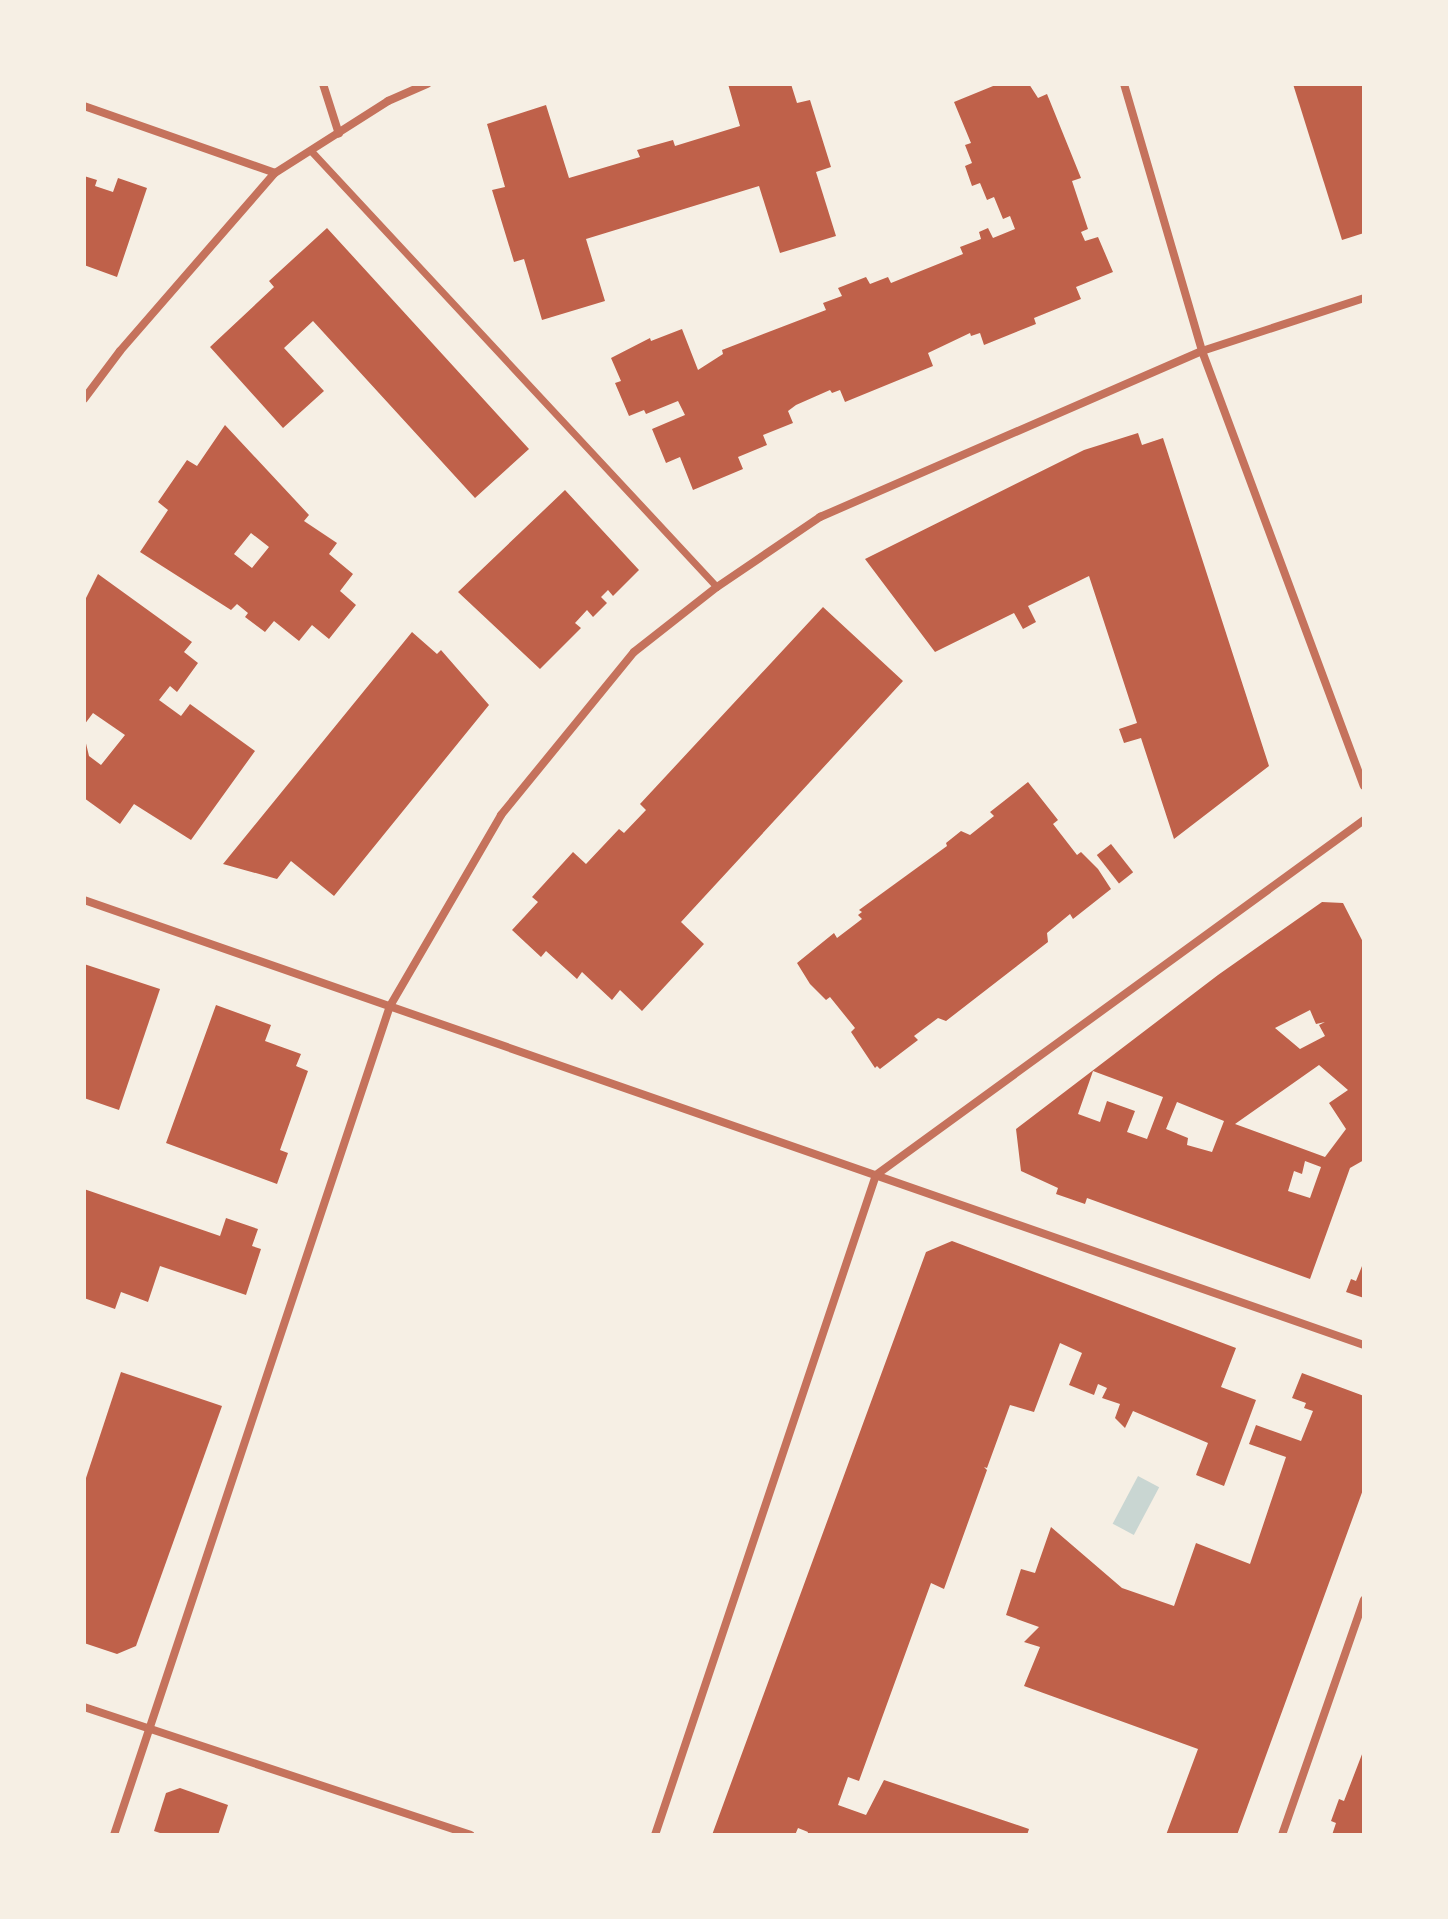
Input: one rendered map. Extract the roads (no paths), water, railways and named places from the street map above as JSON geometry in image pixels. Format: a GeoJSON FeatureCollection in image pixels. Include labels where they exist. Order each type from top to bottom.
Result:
{"type":"FeatureCollection","features":[{"type":"Feature","properties":{"kind":"street"},"geometry":{"type":"LineString","coordinates":[[323,84],[339,134]]}},
{"type":"Feature","properties":{"kind":"street"},"geometry":{"type":"LineString","coordinates":[[84,399],[120,351],[275,173],[388,101],[427,84]]}},
{"type":"Feature","properties":{"kind":"street"},"geometry":{"type":"LineString","coordinates":[[1124,84],[1202,351],[1364,786]]}},
{"type":"Feature","properties":{"kind":"street"},"geometry":{"type":"LineString","coordinates":[[84,106],[275,173]]}},
{"type":"Feature","properties":{"kind":"street"},"geometry":{"type":"LineString","coordinates":[[312,152],[717,587]]}},
{"type":"Feature","properties":{"kind":"street"},"geometry":{"type":"LineString","coordinates":[[114,1835],[151,1732],[390,1006],[501,815],[634,652],[717,587],[820,517],[1202,351],[1364,298]]}},
{"type":"Feature","properties":{"kind":"street"},"geometry":{"type":"LineString","coordinates":[[655,1835],[876,1175],[1364,820]]}},
{"type":"Feature","properties":{"kind":"street"},"geometry":{"type":"LineString","coordinates":[[84,900],[1364,1345]]}},
{"type":"Feature","properties":{"kind":"street"},"geometry":{"type":"LineString","coordinates":[[1282,1835],[1364,1600]]}},
{"type":"Feature","properties":{"kind":"street"},"geometry":{"type":"LineString","coordinates":[[84,1707],[151,1732],[470,1835]]}}]}
